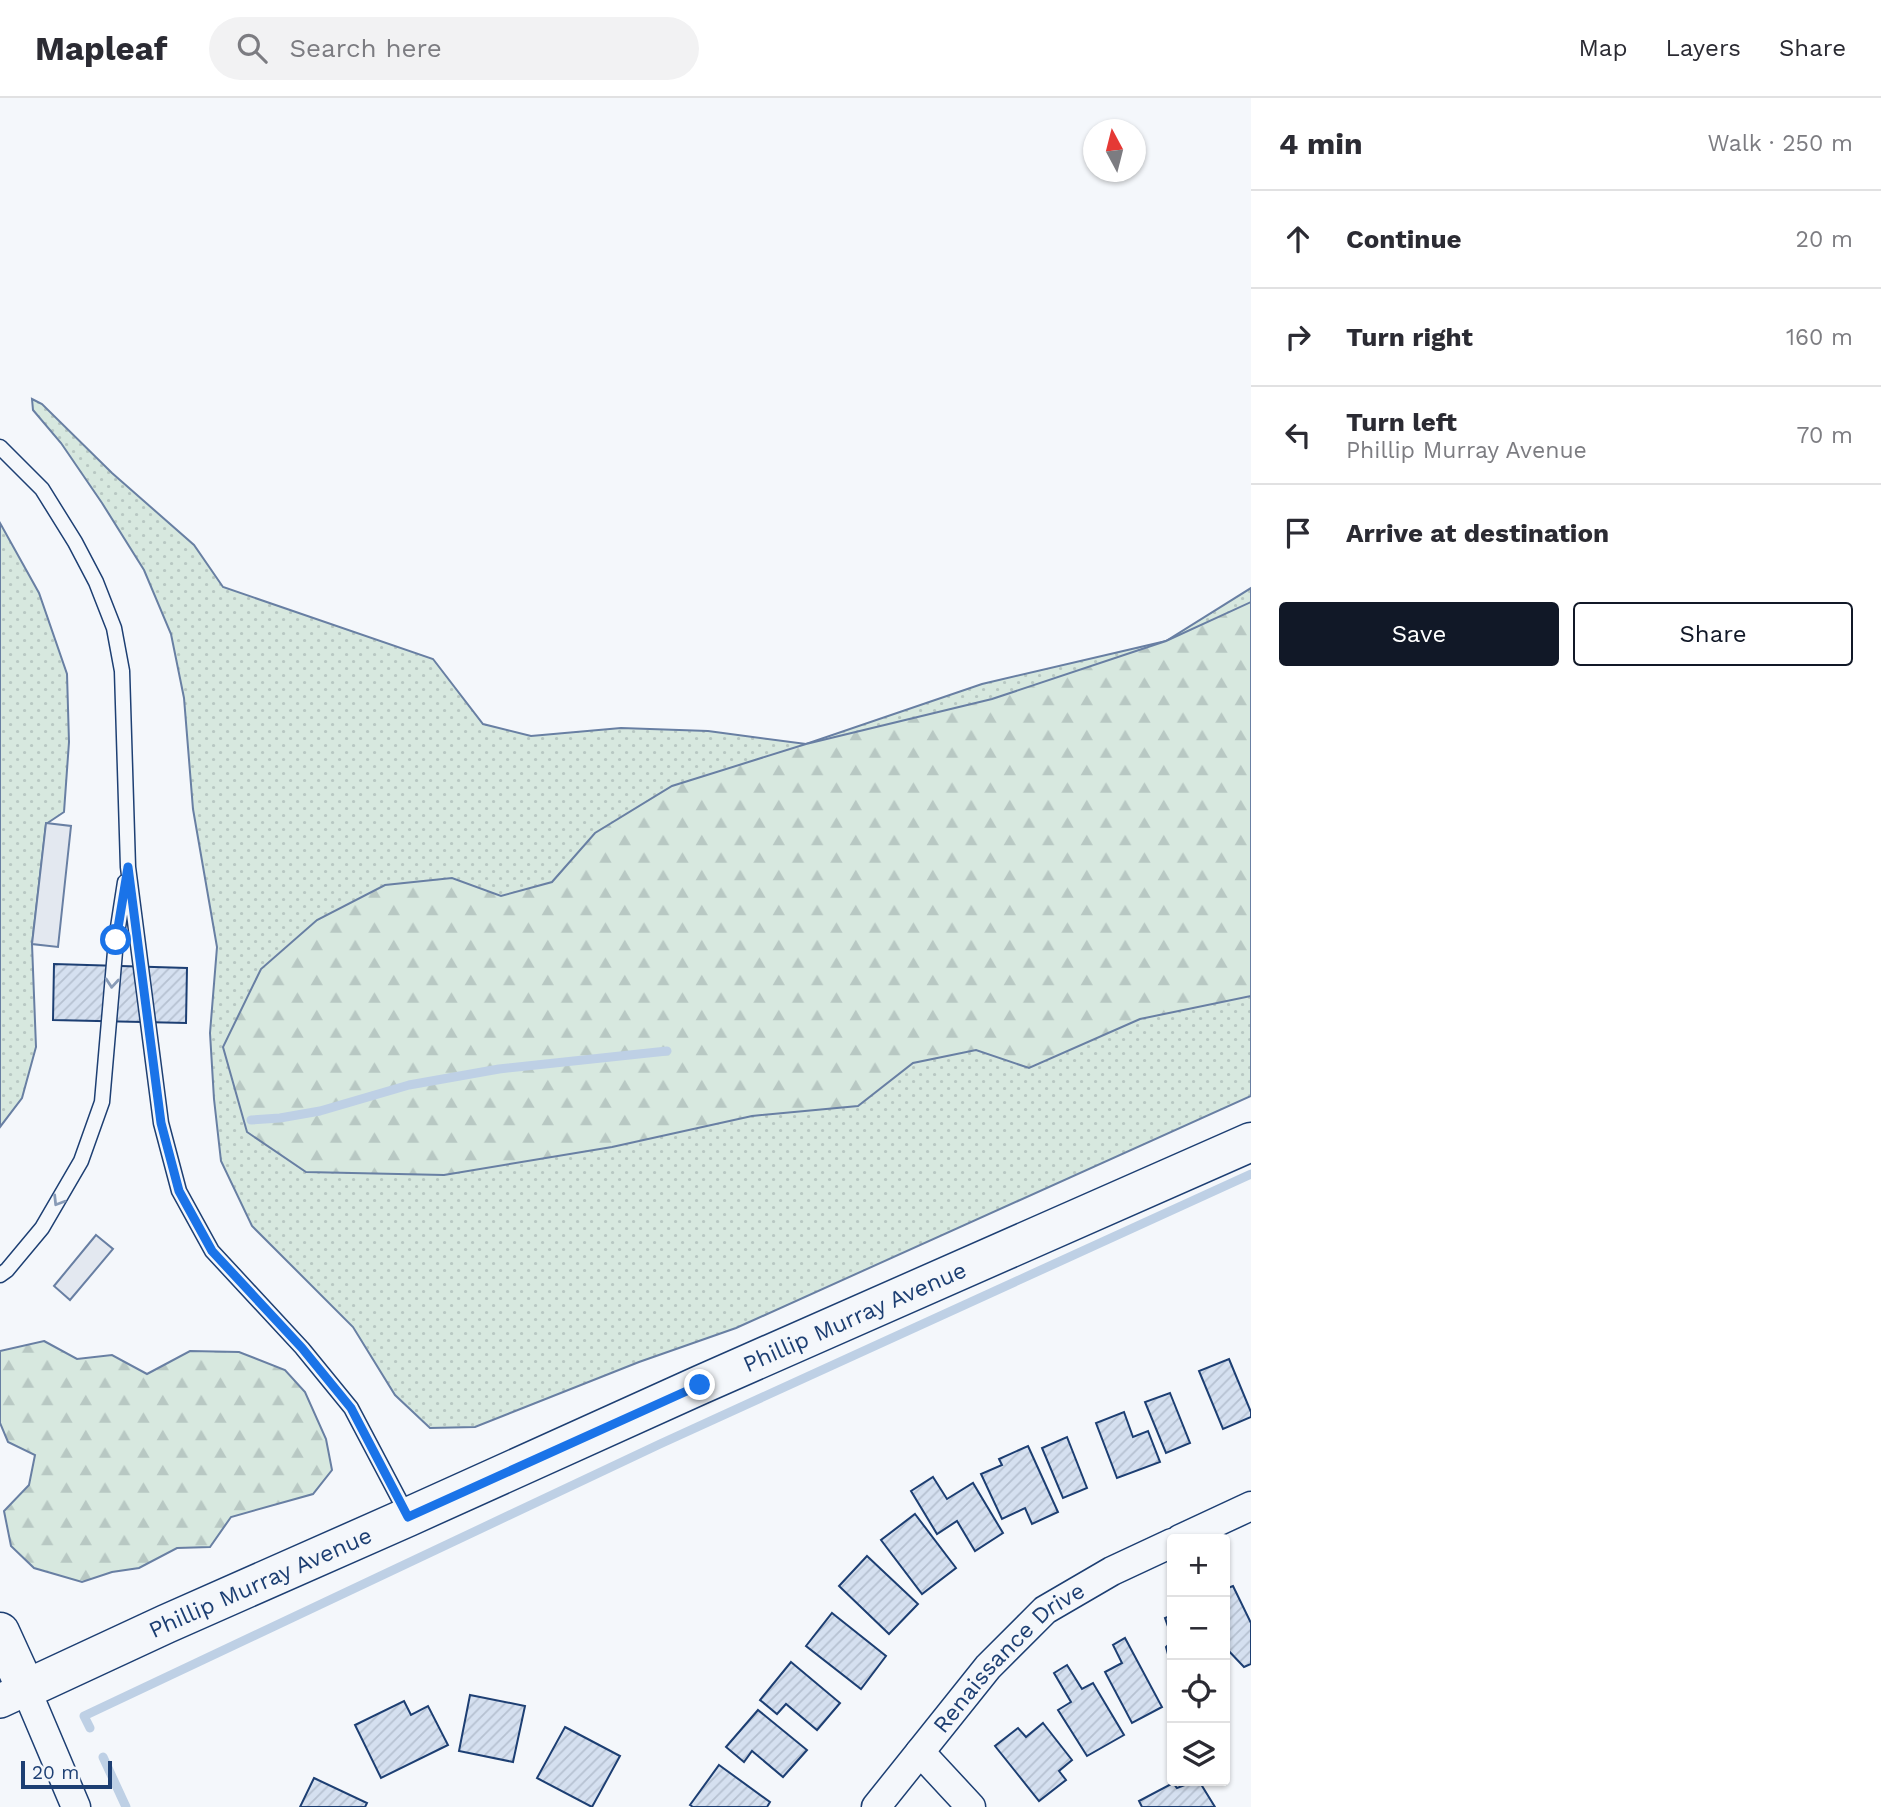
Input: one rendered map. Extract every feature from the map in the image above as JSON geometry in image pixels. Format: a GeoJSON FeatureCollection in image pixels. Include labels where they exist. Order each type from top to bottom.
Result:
{"type":"FeatureCollection","features":[{"type":"Feature","properties":{"kind":"main road","name":"Phillip Murray Avenue"},"geometry":{"type":"LineString","coordinates":[[13,1695],[713,1379],[1251,1143]]}},
{"type":"Feature","properties":{"kind":"main road"},"geometry":{"type":"LineString","coordinates":[[0,1632],[13,1695]]}},
{"type":"Feature","properties":{"kind":"street"},"geometry":{"type":"LineString","coordinates":[[1191,1534],[1251,1506]]}},
{"type":"Feature","properties":{"kind":"street","name":"Renaissance Drive"},"geometry":{"type":"LineString","coordinates":[[876,1807],[988,1667],[1045,1611],[1112,1571],[1167,1545]]}},
{"type":"Feature","properties":{"kind":"street"},"geometry":{"type":"LineString","coordinates":[[13,1695],[76,1807]]}},
{"type":"Feature","properties":{"kind":"street"},"geometry":{"type":"LineString","coordinates":[[920,1752],[971,1807]]}},
{"type":"Feature","properties":{"kind":"lane"},"geometry":{"type":"LineString","coordinates":[[0,447],[42,489],[75,541],[114,628],[122,671],[128,867],[161,1123],[179,1191],[212,1251],[302,1348],[351,1408],[408,1517]]}},
{"type":"Feature","properties":{"kind":"lane"},"geometry":{"type":"LineString","coordinates":[[0,1275],[42,1228],[68,1184],[81,1161],[102,1102],[116,940],[128,867]]}},
{"type":"Feature","properties":{"kind":"green space"},"geometry":{"type":"Polygon","coordinates":[[[32,399],[42,404],[112,473],[194,545],[223,587],[433,659],[483,724],[531,736],[621,728],[708,731],[806,744],[982,684],[1166,641],[1251,588],[1251,1096],[736,1328],[639,1362],[475,1427],[430,1428],[395,1395],[353,1327],[252,1226],[221,1161],[210,1033],[217,947],[193,809],[184,698],[171,634],[144,570],[61,443],[33,410],[32,399]]]}},
{"type":"Feature","properties":{"kind":"green space"},"geometry":{"type":"Polygon","coordinates":[[[0,523],[39,593],[67,674],[69,742],[64,812],[46,824],[32,944],[36,1047],[22,1098],[0,1127],[0,523]]]}},
{"type":"Feature","properties":{"kind":"green space"},"geometry":{"type":"Polygon","coordinates":[[[1251,602],[1251,996],[1140,1019],[1029,1068],[976,1050],[913,1063],[858,1106],[752,1116],[612,1147],[444,1175],[306,1172],[247,1132],[223,1047],[261,969],[317,920],[385,885],[452,878],[501,896],[552,882],[595,833],[672,786],[806,744],[992,699],[1166,641],[1251,602]]]}},
{"type":"Feature","properties":{"kind":"green space"},"geometry":{"type":"Polygon","coordinates":[[[44,1341],[77,1359],[112,1355],[147,1374],[190,1351],[239,1352],[285,1370],[305,1392],[326,1439],[332,1470],[313,1494],[231,1517],[210,1547],[177,1548],[139,1568],[112,1572],[82,1582],[34,1568],[11,1546],[4,1511],[29,1485],[35,1455],[8,1442],[0,1423],[0,1351],[44,1341]]]}},
{"type":"Feature","properties":{"kind":"shaded area"},"geometry":{"type":"Polygon","coordinates":[[[46,823],[71,826],[58,947],[32,944],[46,823]]]}},
{"type":"Feature","properties":{"kind":"shaded area"},"geometry":{"type":"Polygon","coordinates":[[[96,1235],[113,1249],[70,1300],[54,1286],[96,1235]]]}},
{"type":"Feature","properties":{"kind":"building"},"geometry":{"type":"Polygon","coordinates":[[[54,964],[187,968],[186,1023],[53,1020],[54,964]]]}},
{"type":"Feature","properties":{"kind":"building"},"geometry":{"type":"Polygon","coordinates":[[[1229,1359],[1251,1417],[1223,1429],[1199,1371],[1229,1359]]]}},
{"type":"Feature","properties":{"kind":"building"},"geometry":{"type":"Polygon","coordinates":[[[1170,1393],[1190,1443],[1166,1453],[1145,1402],[1170,1393]]]}},
{"type":"Feature","properties":{"kind":"building"},"geometry":{"type":"Polygon","coordinates":[[[1124,1412],[1133,1437],[1148,1431],[1160,1462],[1117,1478],[1096,1423],[1124,1412]]]}},
{"type":"Feature","properties":{"kind":"building"},"geometry":{"type":"Polygon","coordinates":[[[1067,1437],[1087,1488],[1063,1498],[1042,1448],[1067,1437]]]}},
{"type":"Feature","properties":{"kind":"building"},"geometry":{"type":"Polygon","coordinates":[[[1028,1446],[1058,1512],[1032,1524],[1025,1508],[1002,1519],[981,1474],[1002,1465],[999,1459],[1028,1446]]]}},
{"type":"Feature","properties":{"kind":"building"},"geometry":{"type":"Polygon","coordinates":[[[933,1477],[947,1499],[973,1483],[1003,1533],[975,1551],[957,1521],[937,1534],[911,1491],[933,1477]]]}},
{"type":"Feature","properties":{"kind":"building"},"geometry":{"type":"Polygon","coordinates":[[[915,1514],[956,1568],[922,1594],[881,1540],[915,1514]]]}},
{"type":"Feature","properties":{"kind":"building"},"geometry":{"type":"Polygon","coordinates":[[[867,1556],[918,1604],[889,1634],[839,1586],[867,1556]]]}},
{"type":"Feature","properties":{"kind":"building"},"geometry":{"type":"Polygon","coordinates":[[[1233,1586],[1251,1623],[1251,1664],[1244,1667],[1230,1652],[1230,1587],[1233,1586]]]}},
{"type":"Feature","properties":{"kind":"building"},"geometry":{"type":"Polygon","coordinates":[[[832,1613],[886,1656],[861,1689],[806,1646],[832,1613]]]}},
{"type":"Feature","properties":{"kind":"building"},"geometry":{"type":"Polygon","coordinates":[[[1125,1638],[1162,1707],[1132,1723],[1105,1672],[1122,1663],[1113,1645],[1125,1638]]]}},
{"type":"Feature","properties":{"kind":"building"},"geometry":{"type":"Polygon","coordinates":[[[791,1662],[840,1703],[817,1730],[786,1704],[777,1714],[760,1700],[791,1662]]]}},
{"type":"Feature","properties":{"kind":"building"},"geometry":{"type":"Polygon","coordinates":[[[1067,1665],[1082,1689],[1093,1683],[1124,1735],[1087,1756],[1058,1710],[1071,1702],[1054,1673],[1067,1665]]]}},
{"type":"Feature","properties":{"kind":"building"},"geometry":{"type":"Polygon","coordinates":[[[470,1695],[525,1706],[513,1762],[459,1751],[470,1695]]]}},
{"type":"Feature","properties":{"kind":"building"},"geometry":{"type":"Polygon","coordinates":[[[404,1701],[411,1715],[428,1706],[448,1745],[381,1778],[355,1725],[404,1701]]]}},
{"type":"Feature","properties":{"kind":"building"},"geometry":{"type":"Polygon","coordinates":[[[758,1710],[807,1750],[783,1777],[752,1751],[744,1762],[726,1747],[758,1710]]]}},
{"type":"Feature","properties":{"kind":"building"},"geometry":{"type":"Polygon","coordinates":[[[1043,1723],[1072,1760],[1059,1771],[1066,1780],[1039,1801],[995,1746],[1018,1728],[1026,1737],[1043,1723]]]}},
{"type":"Feature","properties":{"kind":"building"},"geometry":{"type":"Polygon","coordinates":[[[565,1727],[620,1756],[592,1807],[537,1778],[565,1727]]]}},
{"type":"Feature","properties":{"kind":"building"},"geometry":{"type":"Polygon","coordinates":[[[719,1765],[770,1802],[767,1807],[690,1805],[719,1765]]]}},
{"type":"Feature","properties":{"kind":"building"},"geometry":{"type":"Polygon","coordinates":[[[314,1778],[367,1803],[365,1807],[300,1807],[314,1778]]]}},
{"type":"Feature","properties":{"kind":"building"},"geometry":{"type":"Polygon","coordinates":[[[1167,1786],[1202,1786],[1215,1807],[1142,1807],[1139,1801],[1167,1786]]]}},
{"type":"Feature","properties":{"kind":"waterway"},"geometry":{"type":"LineString","coordinates":[[251,1120],[320,1111],[409,1085],[499,1069],[667,1051]]}},
{"type":"Feature","properties":{"kind":"waterway"},"geometry":{"type":"LineString","coordinates":[[90,1728],[84,1716],[660,1444],[1251,1174]]}},
{"type":"Feature","properties":{"kind":"waterway"},"geometry":{"type":"LineString","coordinates":[[103,1757],[126,1807]]}},
{"type":"Feature","properties":{"kind":"route"},"geometry":{"type":"LineString","coordinates":[[116,940],[128,867],[161,1123],[179,1191],[212,1251],[302,1348],[351,1408],[408,1517],[700,1385]]}}]}
